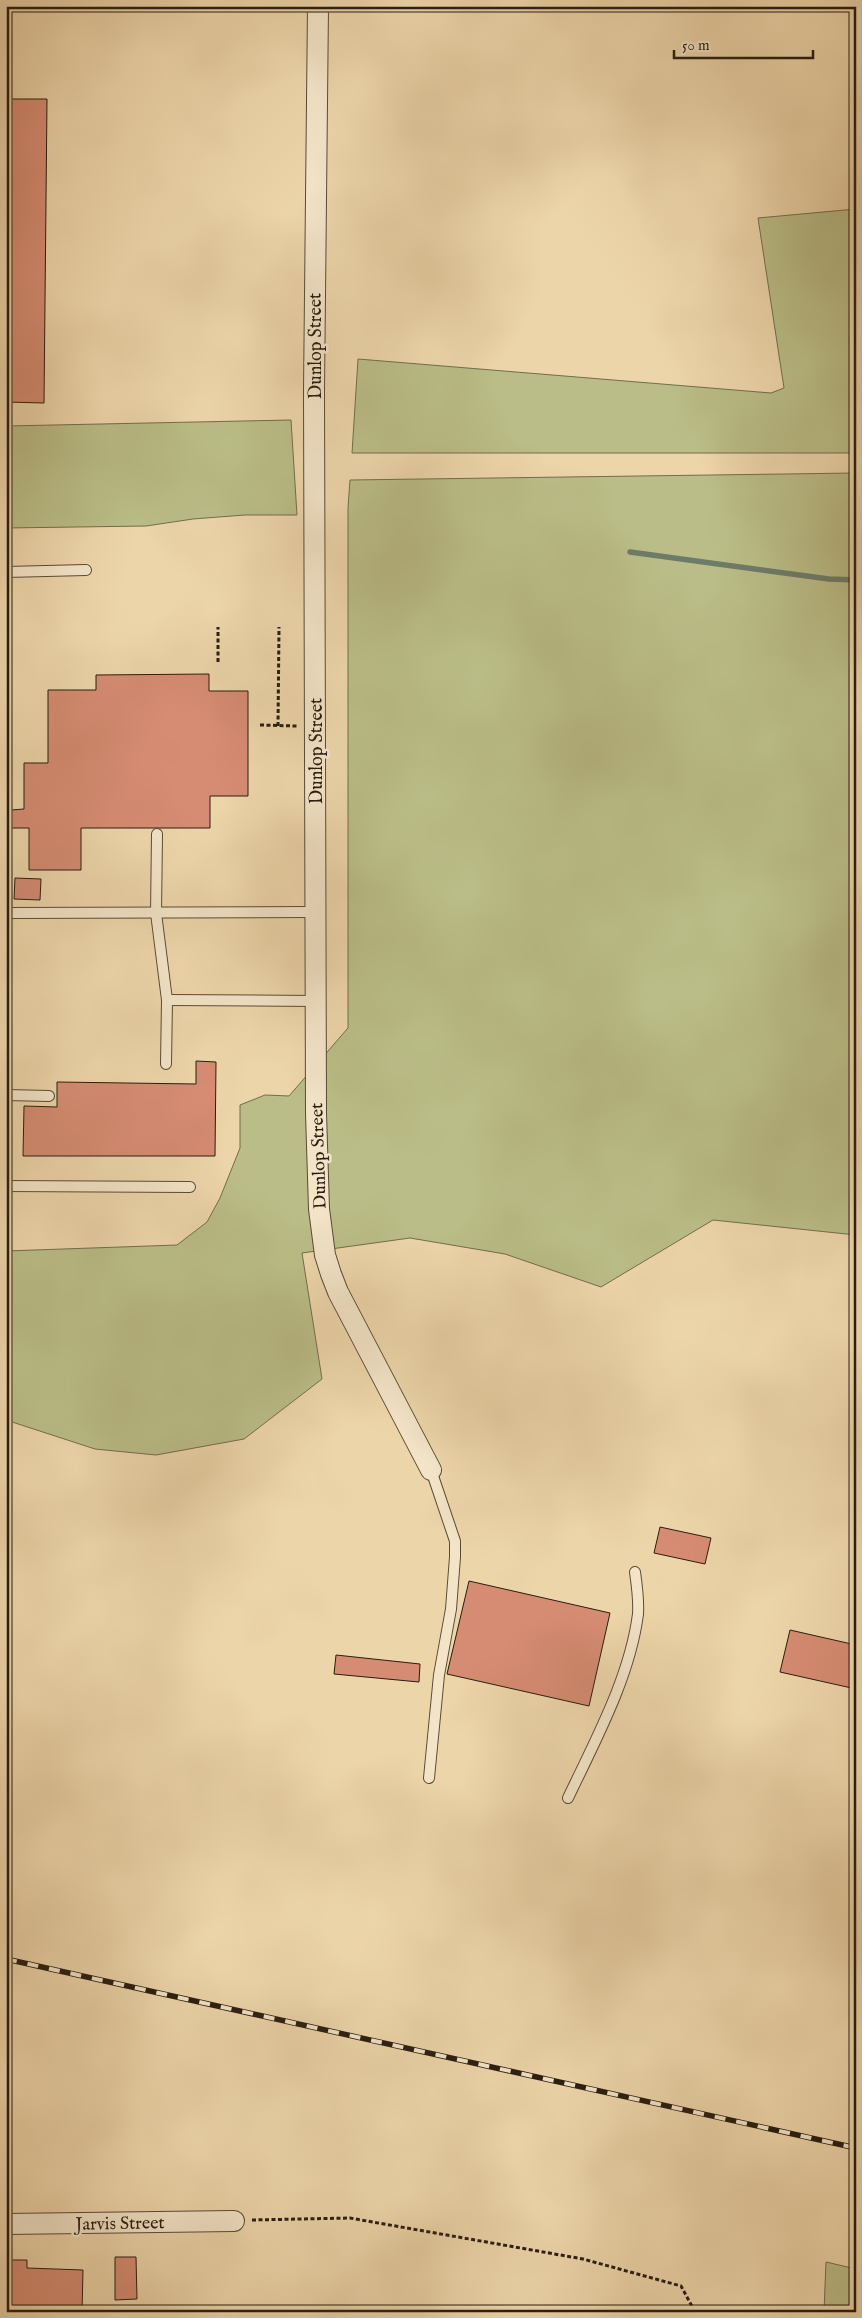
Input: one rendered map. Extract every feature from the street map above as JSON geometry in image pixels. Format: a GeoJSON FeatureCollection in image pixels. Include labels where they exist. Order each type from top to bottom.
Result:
{"type":"FeatureCollection","features":[{"type":"Feature","properties":{"kind":"street","name":"Dunlop Street"},"geometry":{"type":"LineString","coordinates":[[318,6],[314,391],[316,1001],[319,1209],[325,1256],[338,1292],[431,1470]]}},
{"type":"Feature","properties":{"kind":"street","name":"Jarvis Street"},"geometry":{"type":"LineString","coordinates":[[6,2224],[234,2221]]}},
{"type":"Feature","properties":{"kind":"lane"},"geometry":{"type":"LineString","coordinates":[[6,572],[86,570]]}},
{"type":"Feature","properties":{"kind":"lane"},"geometry":{"type":"LineString","coordinates":[[157,834],[156,913],[167,1000],[166,1064]]}},
{"type":"Feature","properties":{"kind":"lane"},"geometry":{"type":"LineString","coordinates":[[6,913],[316,912]]}},
{"type":"Feature","properties":{"kind":"lane"},"geometry":{"type":"LineString","coordinates":[[167,1000],[316,1001]]}},
{"type":"Feature","properties":{"kind":"lane"},"geometry":{"type":"LineString","coordinates":[[6,1095],[49,1096]]}},
{"type":"Feature","properties":{"kind":"lane"},"geometry":{"type":"LineString","coordinates":[[6,1186],[190,1186]]}},
{"type":"Feature","properties":{"kind":"lane"},"geometry":{"type":"LineString","coordinates":[[429,1778],[439,1675],[451,1609],[455,1557],[455,1541],[431,1470]]}},
{"type":"Feature","properties":{"kind":"lane"},"geometry":{"type":"LineString","coordinates":[[568,1798],[605,1721],[626,1661],[638,1614],[635,1572]]}},
{"type":"Feature","properties":{"kind":"path"},"geometry":{"type":"LineString","coordinates":[[218,627],[218,662]]}},
{"type":"Feature","properties":{"kind":"path"},"geometry":{"type":"LineString","coordinates":[[278,726],[279,627]]}},
{"type":"Feature","properties":{"kind":"path"},"geometry":{"type":"LineString","coordinates":[[260,725],[316,726]]}},
{"type":"Feature","properties":{"kind":"path"},"geometry":{"type":"LineString","coordinates":[[234,2221],[350,2218],[583,2258],[681,2286],[695,2312]]}},
{"type":"Feature","properties":{"kind":"green space"},"geometry":{"type":"Polygon","coordinates":[[[856,209],[856,453],[352,453],[358,359],[771,393],[784,388],[758,218],[856,209]]]}},
{"type":"Feature","properties":{"kind":"green space"},"geometry":{"type":"Polygon","coordinates":[[[291,420],[297,515],[245,515],[193,519],[146,526],[6,528],[6,426],[291,420]]]}},
{"type":"Feature","properties":{"kind":"green space"},"geometry":{"type":"Polygon","coordinates":[[[856,473],[856,1235],[713,1220],[601,1287],[505,1254],[410,1238],[302,1253],[322,1379],[244,1439],[156,1455],[95,1449],[6,1420],[6,1251],[177,1245],[207,1222],[220,1198],[240,1148],[240,1105],[265,1095],[289,1096],[348,1028],[348,508],[350,480],[856,473]]]}},
{"type":"Feature","properties":{"kind":"green space"},"geometry":{"type":"Polygon","coordinates":[[[826,2262],[856,2269],[856,2312],[824,2312],[826,2262]]]}},
{"type":"Feature","properties":{"kind":"building"},"geometry":{"type":"Polygon","coordinates":[[[6,99],[47,99],[44,403],[6,402],[6,99]]]}},
{"type":"Feature","properties":{"kind":"building"},"geometry":{"type":"Polygon","coordinates":[[[209,674],[209,691],[248,691],[248,796],[210,796],[210,828],[81,828],[81,870],[29,870],[29,828],[11,828],[11,810],[24,809],[24,763],[48,763],[48,690],[96,690],[96,675],[209,674]]]}},
{"type":"Feature","properties":{"kind":"building"},"geometry":{"type":"Polygon","coordinates":[[[15,878],[41,879],[40,900],[14,899],[15,878]]]}},
{"type":"Feature","properties":{"kind":"building"},"geometry":{"type":"Polygon","coordinates":[[[196,1061],[216,1062],[215,1156],[23,1156],[24,1106],[57,1107],[57,1082],[196,1084],[196,1061]]]}},
{"type":"Feature","properties":{"kind":"building"},"geometry":{"type":"Polygon","coordinates":[[[660,1527],[711,1538],[705,1564],[654,1553],[660,1527]]]}},
{"type":"Feature","properties":{"kind":"building"},"geometry":{"type":"Polygon","coordinates":[[[469,1581],[610,1613],[589,1706],[447,1674],[469,1581]]]}},
{"type":"Feature","properties":{"kind":"building"},"geometry":{"type":"Polygon","coordinates":[[[790,1630],[856,1645],[856,1689],[780,1672],[790,1630]]]}},
{"type":"Feature","properties":{"kind":"building"},"geometry":{"type":"Polygon","coordinates":[[[336,1655],[420,1664],[419,1682],[334,1674],[336,1655]]]}},
{"type":"Feature","properties":{"kind":"building"},"geometry":{"type":"Polygon","coordinates":[[[115,2257],[136,2257],[137,2299],[115,2300],[115,2257]]]}},
{"type":"Feature","properties":{"kind":"building"},"geometry":{"type":"Polygon","coordinates":[[[6,2260],[27,2260],[27,2268],[83,2270],[82,2312],[6,2312],[6,2260]]]}},
{"type":"Feature","properties":{"kind":"waterway"},"geometry":{"type":"LineString","coordinates":[[630,552],[829,579],[856,580]]}},
{"type":"Feature","properties":{"kind":"railway"},"geometry":{"type":"LineString","coordinates":[[6,1959],[856,2148]]}}]}
